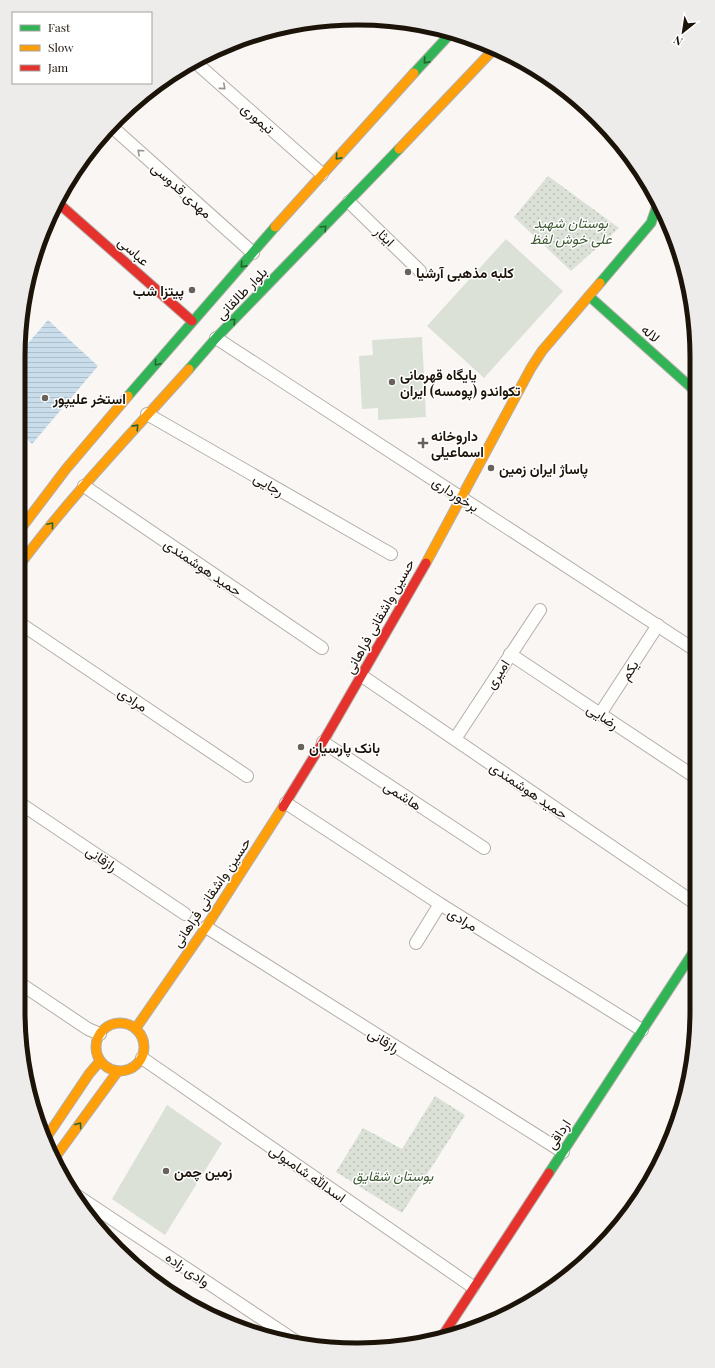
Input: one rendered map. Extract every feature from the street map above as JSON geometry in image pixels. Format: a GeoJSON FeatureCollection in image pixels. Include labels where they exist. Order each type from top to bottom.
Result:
{"type":"FeatureCollection","features":[{"type":"Feature","properties":{"kind":"street","name":"بلوار طالقانی"},"geometry":{"type":"LineString","coordinates":[[27,531],[66,470],[192,321],[322,174],[447,37]]}},
{"type":"Feature","properties":{"kind":"street","name":"بلوار طالقانی"},"geometry":{"type":"LineString","coordinates":[[27,531],[84,486],[216,338],[349,202],[490,52]]}},
{"type":"Feature","properties":{"kind":"street","name":"تیموری"},"geometry":{"type":"LineString","coordinates":[[199,65],[322,174]]}},
{"type":"Feature","properties":{"kind":"street","name":"مهدی قدوسی"},"geometry":{"type":"LineString","coordinates":[[115,130],[253,253]]}},
{"type":"Feature","properties":{"kind":"street","name":"ایثار"},"geometry":{"type":"LineString","coordinates":[[349,202],[420,271]]}},
{"type":"Feature","properties":{"kind":"street","name":"عباسی"},"geometry":{"type":"LineString","coordinates":[[61,206],[192,321]]}},
{"type":"Feature","properties":{"kind":"street","name":"حسین واشقانی فراهانی"},"geometry":{"type":"LineString","coordinates":[[136,1028],[206,927],[286,803],[323,742],[420,574],[530,368],[542,351],[651,223],[656,210]]}},
{"type":"Feature","properties":{"kind":"street","name":"حسین واشقانی فراهانی"},"geometry":{"type":"LineString","coordinates":[[651,223],[660,219]]}},
{"type":"Feature","properties":{"kind":"street","name":"لاله"},"geometry":{"type":"LineString","coordinates":[[589,296],[690,386]]}},
{"type":"Feature","properties":{"kind":"street","name":"برخورداری"},"geometry":{"type":"LineString","coordinates":[[216,338],[690,647]]}},
{"type":"Feature","properties":{"kind":"street","name":"رجایی"},"geometry":{"type":"LineString","coordinates":[[147,414],[391,554]]}},
{"type":"Feature","properties":{"kind":"street","name":"حمید هوشمندی"},"geometry":{"type":"LineString","coordinates":[[84,486],[322,648]]}},
{"type":"Feature","properties":{"kind":"street","name":"امیری"},"geometry":{"type":"LineString","coordinates":[[455,739],[540,610]]}},
{"type":"Feature","properties":{"kind":"street","name":"یکم"},"geometry":{"type":"LineString","coordinates":[[600,714],[658,626]]}},
{"type":"Feature","properties":{"kind":"street","name":"مرادی"},"geometry":{"type":"LineString","coordinates":[[25,627],[247,776]]}},
{"type":"Feature","properties":{"kind":"street","name":"رضایی"},"geometry":{"type":"LineString","coordinates":[[510,654],[690,773]]}},
{"type":"Feature","properties":{"kind":"street","name":"حمید هوشمندی"},"geometry":{"type":"LineString","coordinates":[[362,676],[690,900]]}},
{"type":"Feature","properties":{"kind":"street","name":"هاشمی"},"geometry":{"type":"LineString","coordinates":[[323,742],[484,848]]}},
{"type":"Feature","properties":{"kind":"street","name":"مرادی"},"geometry":{"type":"LineString","coordinates":[[286,803],[440,904],[642,1030]]}},
{"type":"Feature","properties":{"kind":"street","name":"رازقانی"},"geometry":{"type":"LineString","coordinates":[[25,807],[185,914]]}},
{"type":"Feature","properties":{"kind":"street"},"geometry":{"type":"LineString","coordinates":[[416,943],[440,904]]}},
{"type":"Feature","properties":{"kind":"street","name":"رازقانی"},"geometry":{"type":"LineString","coordinates":[[206,927],[563,1152]]}},
{"type":"Feature","properties":{"kind":"street","name":"ارداقی"},"geometry":{"type":"LineString","coordinates":[[445,1332],[690,957]]}},
{"type":"Feature","properties":{"kind":"street"},"geometry":{"type":"LineString","coordinates":[[25,987],[88,1029],[100,1034]]}},
{"type":"Feature","properties":{"kind":"street"},"geometry":{"type":"LineString","coordinates":[[117,1023],[123,1023],[136,1028],[141,1034],[144,1042],[142,1058],[132,1068],[125,1071],[118,1071],[105,1066],[97,1054],[96,1047],[97,1040],[104,1029],[117,1023]]}},
{"type":"Feature","properties":{"kind":"street","name":"اسدالله شامبولی"},"geometry":{"type":"LineString","coordinates":[[142,1058],[473,1287]]}},
{"type":"Feature","properties":{"kind":"street"},"geometry":{"type":"LineString","coordinates":[[49,1134],[100,1060]]}},
{"type":"Feature","properties":{"kind":"street"},"geometry":{"type":"LineString","coordinates":[[57,1154],[118,1071]]}},
{"type":"Feature","properties":{"kind":"street","name":"وادی زاده"},"geometry":{"type":"LineString","coordinates":[[86,1201],[288,1336]]}},
{"type":"Feature","properties":{"kind":"green space","name":"بوستان شهید علی خوش لفظ"},"geometry":{"type":"Polygon","coordinates":[[[548,176],[619,228],[571,271],[514,217],[548,176]]]}},
{"type":"Feature","properties":{"kind":"green space"},"geometry":{"type":"Polygon","coordinates":[[[506,239],[563,291],[484,378],[427,326],[506,239]]]}},
{"type":"Feature","properties":{"kind":"green space","name":"پایگاه قهرمانی تکواندو (پومسه) ایران"},"geometry":{"type":"Polygon","coordinates":[[[422,337],[426,417],[378,420],[378,408],[362,409],[359,356],[373,355],[372,340],[422,337]]]}},
{"type":"Feature","properties":{"kind":"green space","name":"بوستان شقایق"},"geometry":{"type":"Polygon","coordinates":[[[435,1096],[465,1115],[402,1213],[336,1172],[363,1128],[402,1149],[435,1096]]]}},
{"type":"Feature","properties":{"kind":"green space","name":"زمین چمن"},"geometry":{"type":"Polygon","coordinates":[[[167,1105],[222,1143],[165,1235],[112,1199],[167,1105]]]}},
{"type":"Feature","properties":{"kind":"water","name":"استخر علیپور"},"geometry":{"type":"Polygon","coordinates":[[[48,320],[98,366],[32,444],[25,437],[26,346],[48,320]]]}},
{"type":"Feature","properties":{"kind":"traffic: fast"},"geometry":{"type":"LineString","coordinates":[[414,73],[447,37]]}},
{"type":"Feature","properties":{"kind":"traffic: fast"},"geometry":{"type":"LineString","coordinates":[[189,369],[216,338],[399,149]]}},
{"type":"Feature","properties":{"kind":"traffic: fast"},"geometry":{"type":"LineString","coordinates":[[600,283],[651,223],[656,210]]}},
{"type":"Feature","properties":{"kind":"traffic: fast"},"geometry":{"type":"LineString","coordinates":[[128,396],[275,227]]}},
{"type":"Feature","properties":{"kind":"traffic: fast"},"geometry":{"type":"LineString","coordinates":[[589,296],[690,386]]}},
{"type":"Feature","properties":{"kind":"traffic: fast"},"geometry":{"type":"LineString","coordinates":[[549,1173],[690,957]]}},
{"type":"Feature","properties":{"kind":"traffic: slow"},"geometry":{"type":"LineString","coordinates":[[399,149],[491,53]]}},
{"type":"Feature","properties":{"kind":"traffic: slow"},"geometry":{"type":"LineString","coordinates":[[275,227],[414,73]]}},
{"type":"Feature","properties":{"kind":"traffic: slow"},"geometry":{"type":"LineString","coordinates":[[426,563],[531,368],[542,351],[600,283]]}},
{"type":"Feature","properties":{"kind":"traffic: slow"},"geometry":{"type":"LineString","coordinates":[[25,558],[58,516],[189,369]]}},
{"type":"Feature","properties":{"kind":"traffic: slow"},"geometry":{"type":"LineString","coordinates":[[25,523],[66,469],[128,396]]}},
{"type":"Feature","properties":{"kind":"traffic: slow"},"geometry":{"type":"LineString","coordinates":[[136,1028],[206,927],[283,807]]}},
{"type":"Feature","properties":{"kind":"traffic: slow"},"geometry":{"type":"LineString","coordinates":[[115,1023],[125,1023],[137,1030],[144,1042],[144,1047],[144,1052],[137,1064],[125,1071],[115,1071],[107,1067],[100,1060],[96,1052],[96,1042],[100,1034],[107,1027],[115,1023]]}},
{"type":"Feature","properties":{"kind":"traffic: slow"},"geometry":{"type":"LineString","coordinates":[[49,1134],[89,1074],[100,1061]]}},
{"type":"Feature","properties":{"kind":"traffic: slow"},"geometry":{"type":"LineString","coordinates":[[57,1154],[118,1071]]}},
{"type":"Feature","properties":{"kind":"traffic: jam"},"geometry":{"type":"LineString","coordinates":[[61,206],[192,321]]}},
{"type":"Feature","properties":{"kind":"traffic: jam"},"geometry":{"type":"LineString","coordinates":[[283,807],[323,742],[426,563]]}},
{"type":"Feature","properties":{"kind":"traffic: jam"},"geometry":{"type":"LineString","coordinates":[[445,1332],[549,1173]]}},
{"type":"Feature","properties":{"kind":"place","name":"کلبه مذهبی آرشیا"},"geometry":{"type":"Point","coordinates":[408,272]}},
{"type":"Feature","properties":{"kind":"place","name":"پیتزا شب"},"geometry":{"type":"Point","coordinates":[192,290]}},
{"type":"Feature","properties":{"kind":"place","name":"پایگاه قهرمانی تکواندو (پومسه) ایران"},"geometry":{"type":"Point","coordinates":[392,382]}},
{"type":"Feature","properties":{"kind":"place","name":"استخر علیپور"},"geometry":{"type":"Point","coordinates":[45,398]}},
{"type":"Feature","properties":{"kind":"place","name":"داروخانه اسماعیلی"},"geometry":{"type":"Point","coordinates":[423,443]}},
{"type":"Feature","properties":{"kind":"place","name":"پاساژ ایران زمین"},"geometry":{"type":"Point","coordinates":[491,468]}},
{"type":"Feature","properties":{"kind":"place","name":"بانک پارسیان"},"geometry":{"type":"Point","coordinates":[301,747]}},
{"type":"Feature","properties":{"kind":"place","name":"زمین چمن"},"geometry":{"type":"Point","coordinates":[166,1171]}}]}
